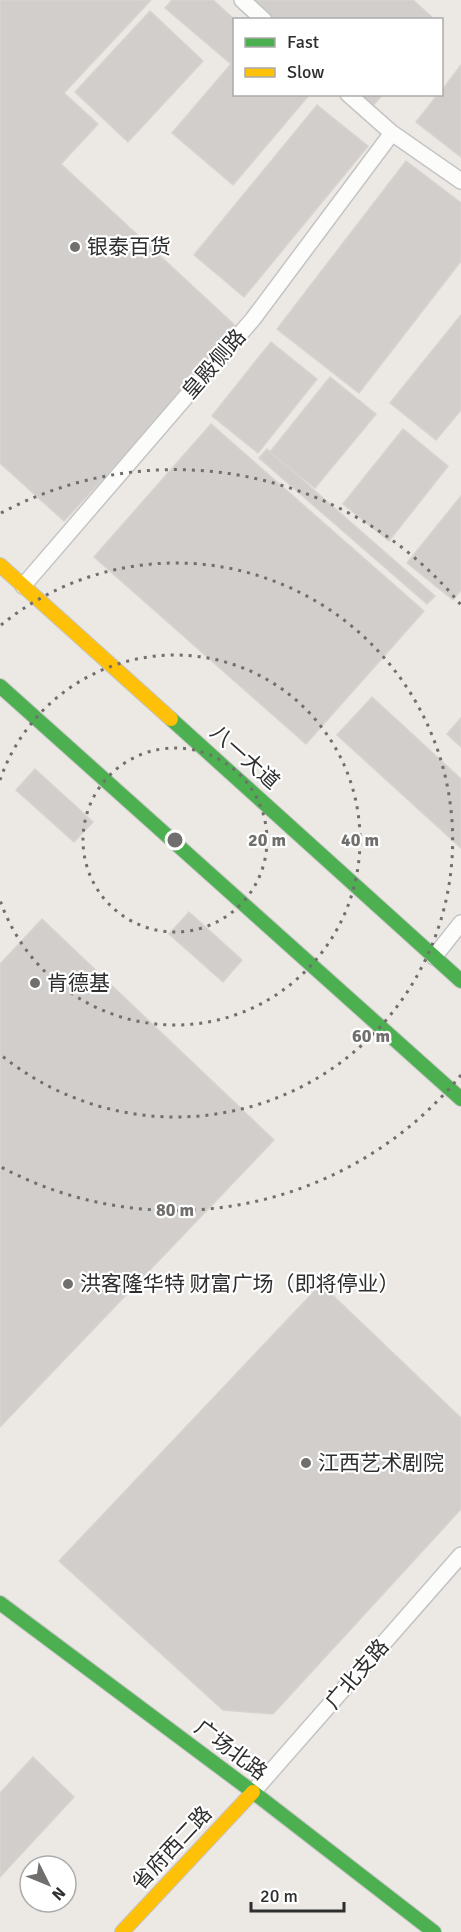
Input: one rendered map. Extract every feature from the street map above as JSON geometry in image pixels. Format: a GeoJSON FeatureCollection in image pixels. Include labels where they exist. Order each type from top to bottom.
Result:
{"type":"FeatureCollection","features":[{"type":"Feature","properties":{"kind":"main road","name":"八一大道"},"geometry":{"type":"LineString","coordinates":[[0,565],[461,981]]}},
{"type":"Feature","properties":{"kind":"main road"},"geometry":{"type":"LineString","coordinates":[[0,686],[461,1099]]}},
{"type":"Feature","properties":{"kind":"main road","name":"广场北路"},"geometry":{"type":"LineString","coordinates":[[0,1603],[253,1792],[434,1932]]}},
{"type":"Feature","properties":{"kind":"main road","name":"省府西二路"},"geometry":{"type":"LineString","coordinates":[[122,1932],[253,1792]]}},
{"type":"Feature","properties":{"kind":"lane"},"geometry":{"type":"LineString","coordinates":[[242,0],[262,18]]}},
{"type":"Feature","properties":{"kind":"lane"},"geometry":{"type":"LineString","coordinates":[[350,96],[392,133],[461,181]]}},
{"type":"Feature","properties":{"kind":"lane","name":"皇殿侧路"},"geometry":{"type":"LineString","coordinates":[[23,586],[253,319],[392,133]]}},
{"type":"Feature","properties":{"kind":"lane"},"geometry":{"type":"LineString","coordinates":[[434,957],[461,923]]}},
{"type":"Feature","properties":{"kind":"lane","name":"广北支路"},"geometry":{"type":"LineString","coordinates":[[253,1792],[461,1555]]}},
{"type":"Feature","properties":{"kind":"building","name":"银泰百货"},"geometry":{"type":"Polygon","coordinates":[[[0,0],[151,0],[64,93],[98,124],[61,164],[240,330],[64,521],[0,463],[0,0]]]}},
{"type":"Feature","properties":{"kind":"building"},"geometry":{"type":"Polygon","coordinates":[[[172,0],[213,0],[233,18],[233,96],[308,96],[233,185],[172,133],[231,64],[165,8],[172,0]]]}},
{"type":"Feature","properties":{"kind":"building"},"geometry":{"type":"Polygon","coordinates":[[[250,0],[413,0],[433,18],[270,18],[250,0]]]}},
{"type":"Feature","properties":{"kind":"building"},"geometry":{"type":"Polygon","coordinates":[[[150,11],[203,61],[128,142],[75,92],[150,11]]]}},
{"type":"Feature","properties":{"kind":"building"},"geometry":{"type":"Polygon","coordinates":[[[461,65],[461,157],[416,122],[436,96],[443,96],[443,89],[461,65]]]}},
{"type":"Feature","properties":{"kind":"building"},"geometry":{"type":"Polygon","coordinates":[[[358,96],[381,96],[371,108],[358,96]]]}},
{"type":"Feature","properties":{"kind":"building"},"geometry":{"type":"Polygon","coordinates":[[[317,105],[368,146],[244,297],[194,255],[317,105]]]}},
{"type":"Feature","properties":{"kind":"building"},"geometry":{"type":"Polygon","coordinates":[[[406,161],[461,203],[461,261],[359,393],[277,329],[406,161]]]}},
{"type":"Feature","properties":{"kind":"building"},"geometry":{"type":"Polygon","coordinates":[[[461,315],[461,410],[436,440],[390,403],[461,315]]]}},
{"type":"Feature","properties":{"kind":"building"},"geometry":{"type":"Polygon","coordinates":[[[271,342],[317,379],[258,453],[212,416],[271,342]]]}},
{"type":"Feature","properties":{"kind":"building"},"geometry":{"type":"Polygon","coordinates":[[[330,377],[376,414],[315,488],[270,452],[330,377]]]}},
{"type":"Feature","properties":{"kind":"building"},"geometry":{"type":"Polygon","coordinates":[[[211,424],[424,611],[306,744],[94,557],[211,424]]]}},
{"type":"Feature","properties":{"kind":"building"},"geometry":{"type":"Polygon","coordinates":[[[403,429],[448,466],[389,541],[343,504],[403,429]]]}},
{"type":"Feature","properties":{"kind":"building"},"geometry":{"type":"Polygon","coordinates":[[[267,449],[435,596],[427,604],[259,458],[267,449]]]}},
{"type":"Feature","properties":{"kind":"building"},"geometry":{"type":"Polygon","coordinates":[[[461,496],[461,590],[453,600],[407,563],[461,496]]]}},
{"type":"Feature","properties":{"kind":"building"},"geometry":{"type":"Polygon","coordinates":[[[372,697],[461,779],[461,848],[337,735],[372,697]]]}},
{"type":"Feature","properties":{"kind":"building"},"geometry":{"type":"Polygon","coordinates":[[[461,718],[461,747],[447,734],[461,718]]]}},
{"type":"Feature","properties":{"kind":"building"},"geometry":{"type":"Polygon","coordinates":[[[35,769],[93,822],[74,842],[16,790],[35,769]]]}},
{"type":"Feature","properties":{"kind":"building"},"geometry":{"type":"Polygon","coordinates":[[[189,912],[242,960],[223,982],[169,934],[189,912]]]}},
{"type":"Feature","properties":{"kind":"building","name":"洪客隆华特 财富广场（即将停业）"},"geometry":{"type":"Polygon","coordinates":[[[42,919],[274,1140],[0,1427],[0,964],[42,919]]]}},
{"type":"Feature","properties":{"kind":"building","name":"江西艺术剧院"},"geometry":{"type":"Polygon","coordinates":[[[321,1284],[461,1418],[461,1509],[273,1714],[223,1710],[59,1561],[321,1284]]]}},
{"type":"Feature","properties":{"kind":"building"},"geometry":{"type":"Polygon","coordinates":[[[33,1757],[74,1797],[21,1854],[18,1854],[18,1858],[0,1877],[0,1793],[33,1757]]]}},
{"type":"Feature","properties":{"kind":"traffic: fast"},"geometry":{"type":"LineString","coordinates":[[0,686],[461,1099]]}},
{"type":"Feature","properties":{"kind":"traffic: fast"},"geometry":{"type":"LineString","coordinates":[[171,719],[461,981]]}},
{"type":"Feature","properties":{"kind":"traffic: fast"},"geometry":{"type":"LineString","coordinates":[[0,1603],[253,1792],[434,1932]]}},
{"type":"Feature","properties":{"kind":"traffic: slow"},"geometry":{"type":"LineString","coordinates":[[0,565],[171,719]]}},
{"type":"Feature","properties":{"kind":"traffic: slow"},"geometry":{"type":"LineString","coordinates":[[122,1932],[253,1792]]}},
{"type":"Feature","properties":{"kind":"place","name":"银泰百货"},"geometry":{"type":"Point","coordinates":[75,247]}},
{"type":"Feature","properties":{"kind":"place","name":"肯德基"},"geometry":{"type":"Point","coordinates":[35,983]}},
{"type":"Feature","properties":{"kind":"place","name":"洪客隆华特 财富广场（即将停业）"},"geometry":{"type":"Point","coordinates":[68,1284]}},
{"type":"Feature","properties":{"kind":"place","name":"江西艺术剧院"},"geometry":{"type":"Point","coordinates":[306,1463]}}]}
